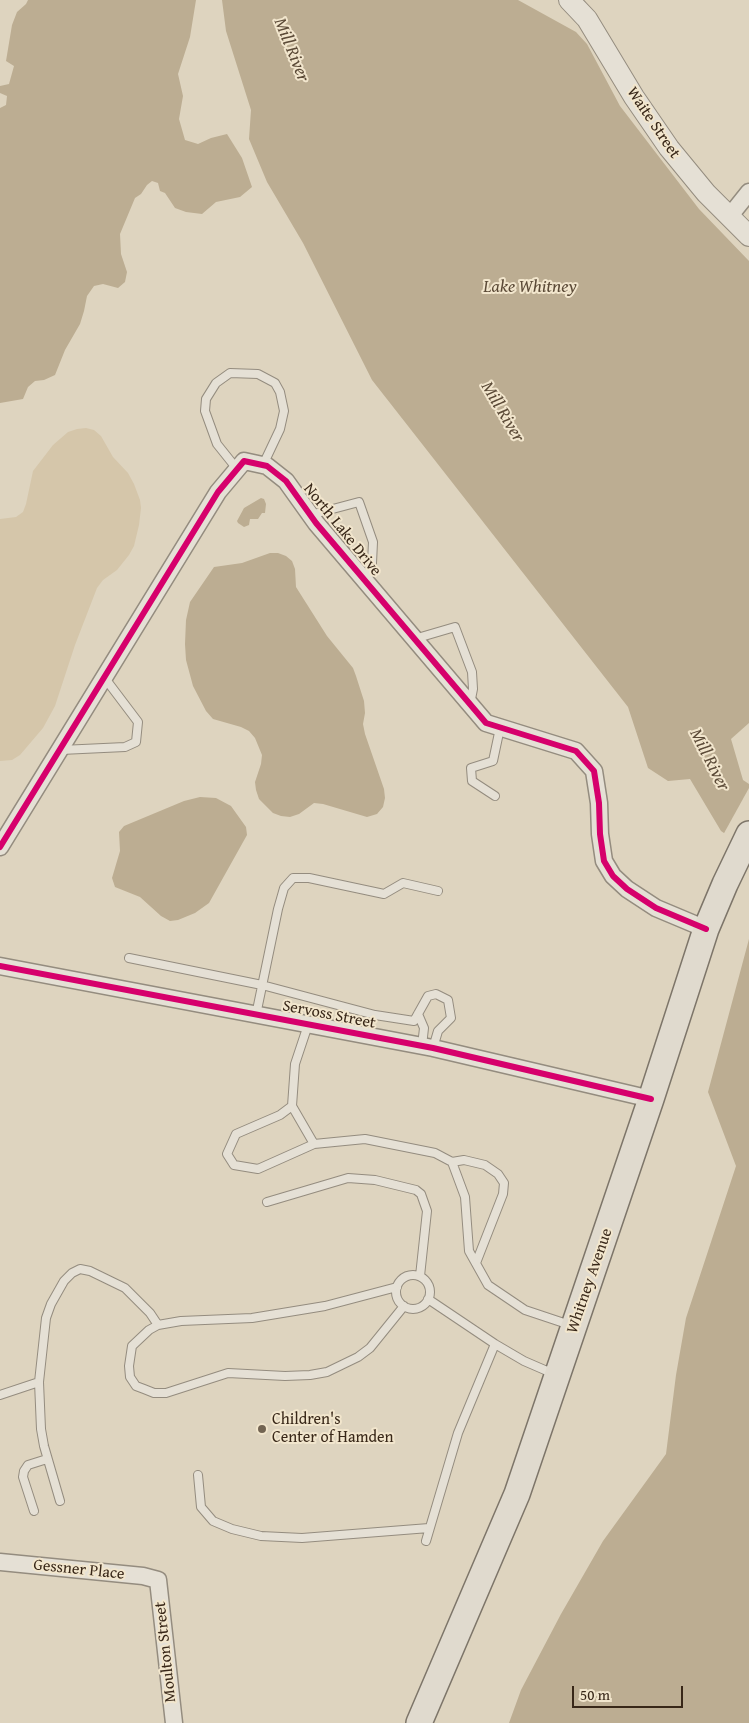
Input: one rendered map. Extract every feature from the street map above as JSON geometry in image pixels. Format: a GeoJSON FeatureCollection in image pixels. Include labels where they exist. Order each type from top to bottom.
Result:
{"type":"FeatureCollection","features":[{"type":"Feature","properties":{"kind":"main road","name":"Whitney Avenue"},"geometry":{"type":"LineString","coordinates":[[419,1723],[516,1494],[575,1326],[706,929],[744,843]]}},
{"type":"Feature","properties":{"kind":"street","name":"Waite Street"},"geometry":{"type":"LineString","coordinates":[[569,0],[587,19],[634,97],[669,148],[706,193],[749,236]]}},
{"type":"Feature","properties":{"kind":"street"},"geometry":{"type":"LineString","coordinates":[[729,217],[749,192]]}},
{"type":"Feature","properties":{"kind":"street"},"geometry":{"type":"LineString","coordinates":[[0,847],[218,492],[244,461],[263,465]]}},
{"type":"Feature","properties":{"kind":"street","name":"North Lake Drive"},"geometry":{"type":"LineString","coordinates":[[263,465],[286,481],[310,515],[366,583],[486,723],[576,751],[594,771],[599,802],[600,834],[604,861],[613,876],[627,889],[656,908],[706,929]]}},
{"type":"Feature","properties":{"kind":"street","name":"Servoss Street"},"geometry":{"type":"LineString","coordinates":[[0,966],[428,1047],[651,1099]]}},
{"type":"Feature","properties":{"kind":"street","name":"Gessner Place"},"geometry":{"type":"LineString","coordinates":[[0,1562],[143,1576],[158,1580]]}},
{"type":"Feature","properties":{"kind":"street","name":"Moulton Street"},"geometry":{"type":"LineString","coordinates":[[158,1580],[174,1723]]}},
{"type":"Feature","properties":{"kind":"lane"},"geometry":{"type":"LineString","coordinates":[[237,469],[217,444],[205,411],[206,399],[216,383],[230,373],[258,374],[275,383],[280,392],[284,410],[280,430],[263,465]]}},
{"type":"Feature","properties":{"kind":"lane"},"geometry":{"type":"LineString","coordinates":[[310,515],[359,502],[373,542],[372,564],[366,583]]}},
{"type":"Feature","properties":{"kind":"lane"},"geometry":{"type":"LineString","coordinates":[[414,639],[455,627],[472,672],[473,689],[470,704]]}},
{"type":"Feature","properties":{"kind":"lane"},"geometry":{"type":"LineString","coordinates":[[60,750],[125,747],[136,742],[138,722],[104,677]]}},
{"type":"Feature","properties":{"kind":"lane"},"geometry":{"type":"LineString","coordinates":[[495,796],[472,781],[471,768],[493,761],[500,728]]}},
{"type":"Feature","properties":{"kind":"lane"},"geometry":{"type":"LineString","coordinates":[[256,1015],[284,888],[293,878],[309,878],[384,894],[403,883],[438,891]]}},
{"type":"Feature","properties":{"kind":"lane"},"geometry":{"type":"LineString","coordinates":[[128,958],[262,985],[375,1014],[414,1021],[428,996],[436,994],[448,1000],[451,1018],[438,1031],[428,1047]]}},
{"type":"Feature","properties":{"kind":"lane"},"geometry":{"type":"LineString","coordinates":[[418,1014],[424,1028],[428,1047]]}},
{"type":"Feature","properties":{"kind":"lane"},"geometry":{"type":"LineString","coordinates":[[308,1024],[295,1064],[292,1106],[314,1144]]}},
{"type":"Feature","properties":{"kind":"lane"},"geometry":{"type":"LineString","coordinates":[[292,1106],[280,1115],[236,1134],[227,1154],[234,1165],[258,1169],[314,1144],[366,1139],[435,1153],[452,1162],[464,1160],[485,1165],[498,1174],[504,1183],[503,1194],[476,1263]]}},
{"type":"Feature","properties":{"kind":"lane"},"geometry":{"type":"LineString","coordinates":[[452,1162],[465,1197],[469,1251],[488,1285],[525,1310],[575,1326]]}},
{"type":"Feature","properties":{"kind":"lane"},"geometry":{"type":"LineString","coordinates":[[267,1202],[348,1178],[375,1180],[416,1190],[422,1194],[426,1210],[420,1276]]}},
{"type":"Feature","properties":{"kind":"lane"},"geometry":{"type":"LineString","coordinates":[[60,1500],[41,1429],[40,1382],[46,1318],[51,1304],[64,1281],[72,1273],[80,1269],[90,1271],[125,1288],[150,1313],[158,1325]]}},
{"type":"Feature","properties":{"kind":"lane"},"geometry":{"type":"LineString","coordinates":[[414,1275],[420,1276],[430,1288],[428,1300],[421,1307],[415,1309],[404,1306],[397,1298],[397,1287],[403,1278],[414,1275]]}},
{"type":"Feature","properties":{"kind":"lane"},"geometry":{"type":"LineString","coordinates":[[397,1287],[325,1306],[252,1318],[181,1321],[158,1325],[149,1330],[132,1346],[129,1366],[130,1376],[136,1386],[154,1393],[166,1392],[228,1372],[285,1376],[327,1372],[358,1358],[370,1348],[404,1306]]}},
{"type":"Feature","properties":{"kind":"lane"},"geometry":{"type":"LineString","coordinates":[[428,1300],[524,1361],[558,1376]]}},
{"type":"Feature","properties":{"kind":"lane"},"geometry":{"type":"LineString","coordinates":[[426,1541],[458,1433],[495,1344]]}},
{"type":"Feature","properties":{"kind":"lane"},"geometry":{"type":"LineString","coordinates":[[0,1395],[40,1382]]}},
{"type":"Feature","properties":{"kind":"lane"},"geometry":{"type":"LineString","coordinates":[[34,1511],[23,1477],[24,1471],[28,1465],[48,1459]]}},
{"type":"Feature","properties":{"kind":"lane"},"geometry":{"type":"LineString","coordinates":[[198,1475],[201,1507],[213,1521],[232,1530],[261,1536],[302,1538],[429,1528]]}},
{"type":"Feature","properties":{"kind":"shaded area"},"geometry":{"type":"Polygon","coordinates":[[[86,428],[94,430],[101,436],[113,457],[128,473],[134,484],[141,508],[134,546],[117,570],[103,580],[97,588],[75,645],[55,706],[43,728],[20,755],[12,760],[0,761],[0,519],[16,517],[23,512],[33,471],[53,445],[68,432],[86,428]]]}},
{"type":"Feature","properties":{"kind":"water"},"geometry":{"type":"Polygon","coordinates":[[[28,0],[196,0],[190,37],[178,74],[183,96],[179,119],[185,140],[198,144],[227,134],[242,158],[252,187],[240,197],[216,202],[202,214],[186,212],[175,208],[165,193],[160,191],[158,183],[152,181],[147,185],[141,194],[135,198],[120,234],[121,254],[127,272],[125,282],[118,288],[103,284],[94,286],[87,296],[80,324],[65,350],[55,375],[44,380],[35,381],[28,387],[23,399],[0,403],[0,108],[6,105],[7,96],[0,93],[0,86],[9,84],[14,66],[6,61],[12,25],[17,12],[28,0]]]}},
{"type":"Feature","properties":{"kind":"water","name":"Lake Whitney"},"geometry":{"type":"Polygon","coordinates":[[[222,0],[518,0],[576,32],[587,44],[620,106],[699,209],[749,261],[749,723],[731,739],[743,780],[749,784],[749,850],[721,831],[690,779],[668,781],[648,768],[628,707],[372,380],[303,243],[267,182],[249,139],[251,110],[226,31],[222,0]]]}},
{"type":"Feature","properties":{"kind":"water"},"geometry":{"type":"Polygon","coordinates":[[[261,498],[264,499],[266,504],[265,513],[262,513],[258,519],[250,519],[249,525],[244,527],[238,523],[237,521],[244,508],[261,498]]]}},
{"type":"Feature","properties":{"kind":"water"},"geometry":{"type":"Polygon","coordinates":[[[270,553],[278,553],[292,561],[295,569],[296,587],[327,636],[353,668],[364,701],[365,713],[363,724],[365,734],[384,789],[383,807],[377,814],[367,817],[314,803],[299,814],[290,817],[273,813],[259,799],[256,790],[255,782],[262,755],[255,738],[249,731],[241,727],[213,719],[206,711],[193,686],[186,660],[185,644],[186,620],[190,602],[214,567],[242,563],[270,553]]]}},
{"type":"Feature","properties":{"kind":"water"},"geometry":{"type":"Polygon","coordinates":[[[200,797],[216,798],[231,806],[246,827],[247,835],[209,903],[195,913],[170,921],[161,916],[140,897],[115,887],[112,878],[120,851],[119,832],[124,826],[184,801],[200,797]]]}},
{"type":"Feature","properties":{"kind":"water"},"geometry":{"type":"Polygon","coordinates":[[[749,939],[749,1723],[509,1723],[521,1690],[561,1614],[603,1541],[666,1454],[676,1375],[686,1318],[736,1166],[708,1092],[749,939]]]}},
{"type":"Feature","properties":{"kind":"pier"},"geometry":{"type":"Polygon","coordinates":[[[749,788],[749,853],[723,835],[749,788]]]}},
{"type":"Feature","properties":{"kind":"cycle path"},"geometry":{"type":"LineString","coordinates":[[0,847],[218,492],[244,461],[267,466],[286,481],[316,523],[486,723],[576,751],[594,771],[604,861],[613,876],[627,889],[656,908],[706,929]]}},
{"type":"Feature","properties":{"kind":"cycle path"},"geometry":{"type":"LineString","coordinates":[[0,966],[433,1048],[651,1099]]}},
{"type":"Feature","properties":{"kind":"place","name":"Children's Center of Hamden"},"geometry":{"type":"Point","coordinates":[262,1429]}},
{"type":"Feature","properties":{"kind":"water label","name":"Mill River"},"geometry":{"type":"Point","coordinates":[291,50]}},
{"type":"Feature","properties":{"kind":"water label","name":"Mill River"},"geometry":{"type":"Point","coordinates":[502,412]}},
{"type":"Feature","properties":{"kind":"water label","name":"Mill River"},"geometry":{"type":"Point","coordinates":[709,760]}}]}
